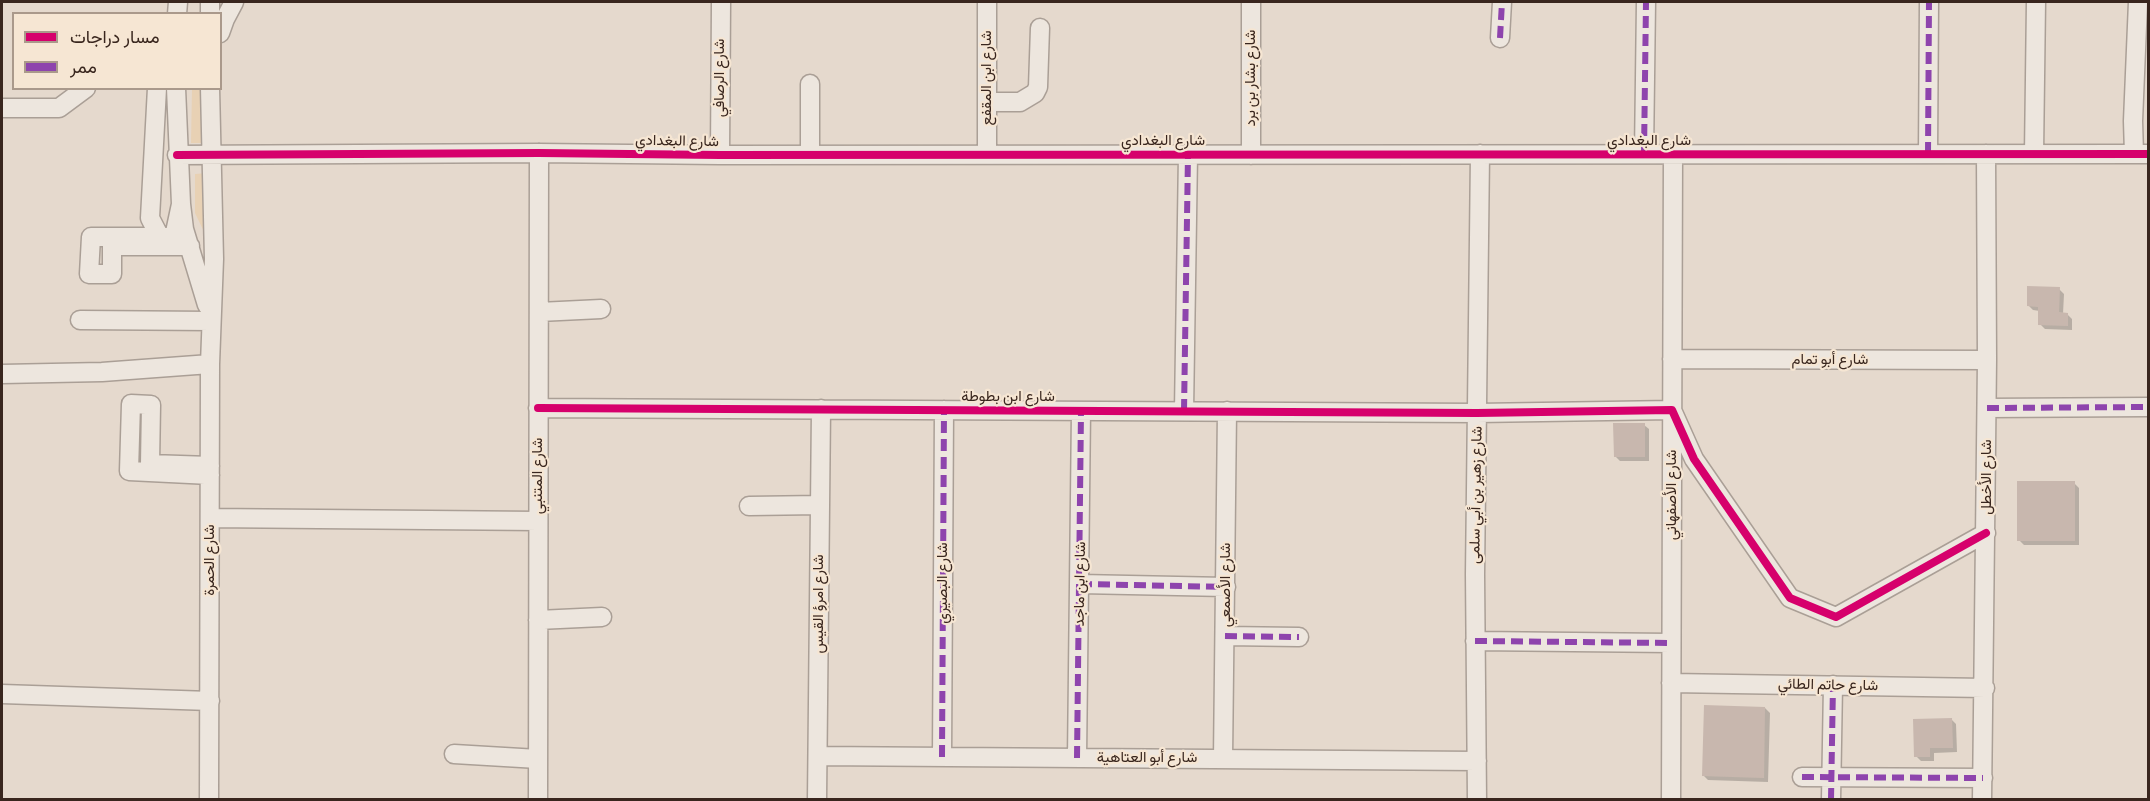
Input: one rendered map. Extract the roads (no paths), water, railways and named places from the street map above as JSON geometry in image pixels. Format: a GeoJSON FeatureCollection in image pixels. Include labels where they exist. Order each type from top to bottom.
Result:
{"type":"FeatureCollection","features":[{"type":"Feature","properties":{"kind":"street"},"geometry":{"type":"LineString","coordinates":[[222,27],[234,2]]}},
{"type":"Feature","properties":{"kind":"street","name":"شارع الرصافي"},"geometry":{"type":"LineString","coordinates":[[720,2],[720,155]]}},
{"type":"Feature","properties":{"kind":"street","name":"شارع ابن المقفع"},"geometry":{"type":"LineString","coordinates":[[987,2],[987,155]]}},
{"type":"Feature","properties":{"kind":"street","name":"شارع بشار بن برد"},"geometry":{"type":"LineString","coordinates":[[1251,2],[1251,155]]}},
{"type":"Feature","properties":{"kind":"street"},"geometry":{"type":"LineString","coordinates":[[1500,38],[1502,2]]}},
{"type":"Feature","properties":{"kind":"street"},"geometry":{"type":"LineString","coordinates":[[1644,154],[1646,2]]}},
{"type":"Feature","properties":{"kind":"street"},"geometry":{"type":"LineString","coordinates":[[1928,154],[1929,2]]}},
{"type":"Feature","properties":{"kind":"street"},"geometry":{"type":"LineString","coordinates":[[2034,154],[2036,2]]}},
{"type":"Feature","properties":{"kind":"street"},"geometry":{"type":"LineString","coordinates":[[2138,2],[2133,121],[2141,154]]}},
{"type":"Feature","properties":{"kind":"street"},"geometry":{"type":"LineString","coordinates":[[987,102],[1020,102],[1035,93],[1038,87],[1040,28]]}},
{"type":"Feature","properties":{"kind":"street"},"geometry":{"type":"LineString","coordinates":[[810,84],[810,155]]}},
{"type":"Feature","properties":{"kind":"street"},"geometry":{"type":"LineString","coordinates":[[2,97],[56,96],[65,90]]}},
{"type":"Feature","properties":{"kind":"street"},"geometry":{"type":"LineString","coordinates":[[2,108],[59,108],[83,90]]}},
{"type":"Feature","properties":{"kind":"street"},"geometry":{"type":"LineString","coordinates":[[157,90],[150,218],[162,241]]}},
{"type":"Feature","properties":{"kind":"street","name":"شارع الحمرة"},"geometry":{"type":"LineString","coordinates":[[176,90],[177,154],[181,204],[211,321]]}},
{"type":"Feature","properties":{"kind":"street","name":"شارع الحمرة"},"geometry":{"type":"LineString","coordinates":[[209,800],[210,364],[214,259],[210,90]]}},
{"type":"Feature","properties":{"kind":"street","name":"شارع المتنبي"},"geometry":{"type":"LineString","coordinates":[[538,800],[539,153]]}},
{"type":"Feature","properties":{"kind":"street","name":"شارع البغدادي"},"geometry":{"type":"LineString","coordinates":[[177,154],[2141,154]]}},
{"type":"Feature","properties":{"kind":"street"},"geometry":{"type":"LineString","coordinates":[[1184,411],[1188,154]]}},
{"type":"Feature","properties":{"kind":"street","name":"شارع زهير بن أبي سلمى"},"geometry":{"type":"LineString","coordinates":[[1477,800],[1477,412],[1480,154]]}},
{"type":"Feature","properties":{"kind":"street","name":"شارع الأصفهاني"},"geometry":{"type":"LineString","coordinates":[[1671,800],[1673,154]]}},
{"type":"Feature","properties":{"kind":"street","name":"شارع الأخطل"},"geometry":{"type":"LineString","coordinates":[[1982,800],[1988,360],[1986,154]]}},
{"type":"Feature","properties":{"kind":"street"},"geometry":{"type":"LineString","coordinates":[[162,241],[174,237],[181,204]]}},
{"type":"Feature","properties":{"kind":"street"},"geometry":{"type":"LineString","coordinates":[[162,241],[190,246]]}},
{"type":"Feature","properties":{"kind":"street"},"geometry":{"type":"LineString","coordinates":[[538,312],[601,309]]}},
{"type":"Feature","properties":{"kind":"street"},"geometry":{"type":"LineString","coordinates":[[80,320],[211,321]]}},
{"type":"Feature","properties":{"kind":"street","name":"شارع أبو تمام"},"geometry":{"type":"LineString","coordinates":[[1672,359],[1988,360]]}},
{"type":"Feature","properties":{"kind":"street"},"geometry":{"type":"LineString","coordinates":[[2,374],[102,372],[210,364]]}},
{"type":"Feature","properties":{"kind":"street"},"geometry":{"type":"LineString","coordinates":[[131,404],[151,405],[150,464],[210,471],[129,471],[131,404]]}},
{"type":"Feature","properties":{"kind":"street"},"geometry":{"type":"LineString","coordinates":[[1987,408],[2148,407]]}},
{"type":"Feature","properties":{"kind":"street","name":"شارع ابن بطوطة"},"geometry":{"type":"LineString","coordinates":[[538,408],[1477,412],[1672,410]]}},
{"type":"Feature","properties":{"kind":"street","name":"شارع امرؤ القيس"},"geometry":{"type":"LineString","coordinates":[[817,800],[821,409]]}},
{"type":"Feature","properties":{"kind":"street","name":"شارع البصيري"},"geometry":{"type":"LineString","coordinates":[[942,757],[944,410]]}},
{"type":"Feature","properties":{"kind":"street"},"geometry":{"type":"LineString","coordinates":[[1672,410],[1694,459],[1790,598],[1812,608],[1836,617],[1986,533]]}},
{"type":"Feature","properties":{"kind":"street","name":"شارع ابن ماجد"},"geometry":{"type":"LineString","coordinates":[[1077,758],[1081,411]]}},
{"type":"Feature","properties":{"kind":"street","name":"شارع الأصمعي"},"geometry":{"type":"LineString","coordinates":[[1223,759],[1227,411]]}},
{"type":"Feature","properties":{"kind":"street"},"geometry":{"type":"LineString","coordinates":[[749,506],[820,505]]}},
{"type":"Feature","properties":{"kind":"street"},"geometry":{"type":"LineString","coordinates":[[210,518],[538,521]]}},
{"type":"Feature","properties":{"kind":"street"},"geometry":{"type":"LineString","coordinates":[[1080,584],[1226,587]]}},
{"type":"Feature","properties":{"kind":"street"},"geometry":{"type":"LineString","coordinates":[[538,620],[602,617]]}},
{"type":"Feature","properties":{"kind":"street"},"geometry":{"type":"LineString","coordinates":[[1225,636],[1299,637]]}},
{"type":"Feature","properties":{"kind":"street"},"geometry":{"type":"LineString","coordinates":[[1476,641],[1671,643]]}},
{"type":"Feature","properties":{"kind":"street","name":"شارع حاتم الطائي"},"geometry":{"type":"LineString","coordinates":[[1671,682],[1985,688]]}},
{"type":"Feature","properties":{"kind":"street"},"geometry":{"type":"LineString","coordinates":[[1831,800],[1833,685]]}},
{"type":"Feature","properties":{"kind":"street"},"geometry":{"type":"LineString","coordinates":[[2,694],[210,700]]}},
{"type":"Feature","properties":{"kind":"street"},"geometry":{"type":"LineString","coordinates":[[454,754],[538,759]]}},
{"type":"Feature","properties":{"kind":"street","name":"شارع أبو العتاهية"},"geometry":{"type":"LineString","coordinates":[[818,756],[1477,761]]}},
{"type":"Feature","properties":{"kind":"street"},"geometry":{"type":"LineString","coordinates":[[1802,777],[1983,778]]}}]}
